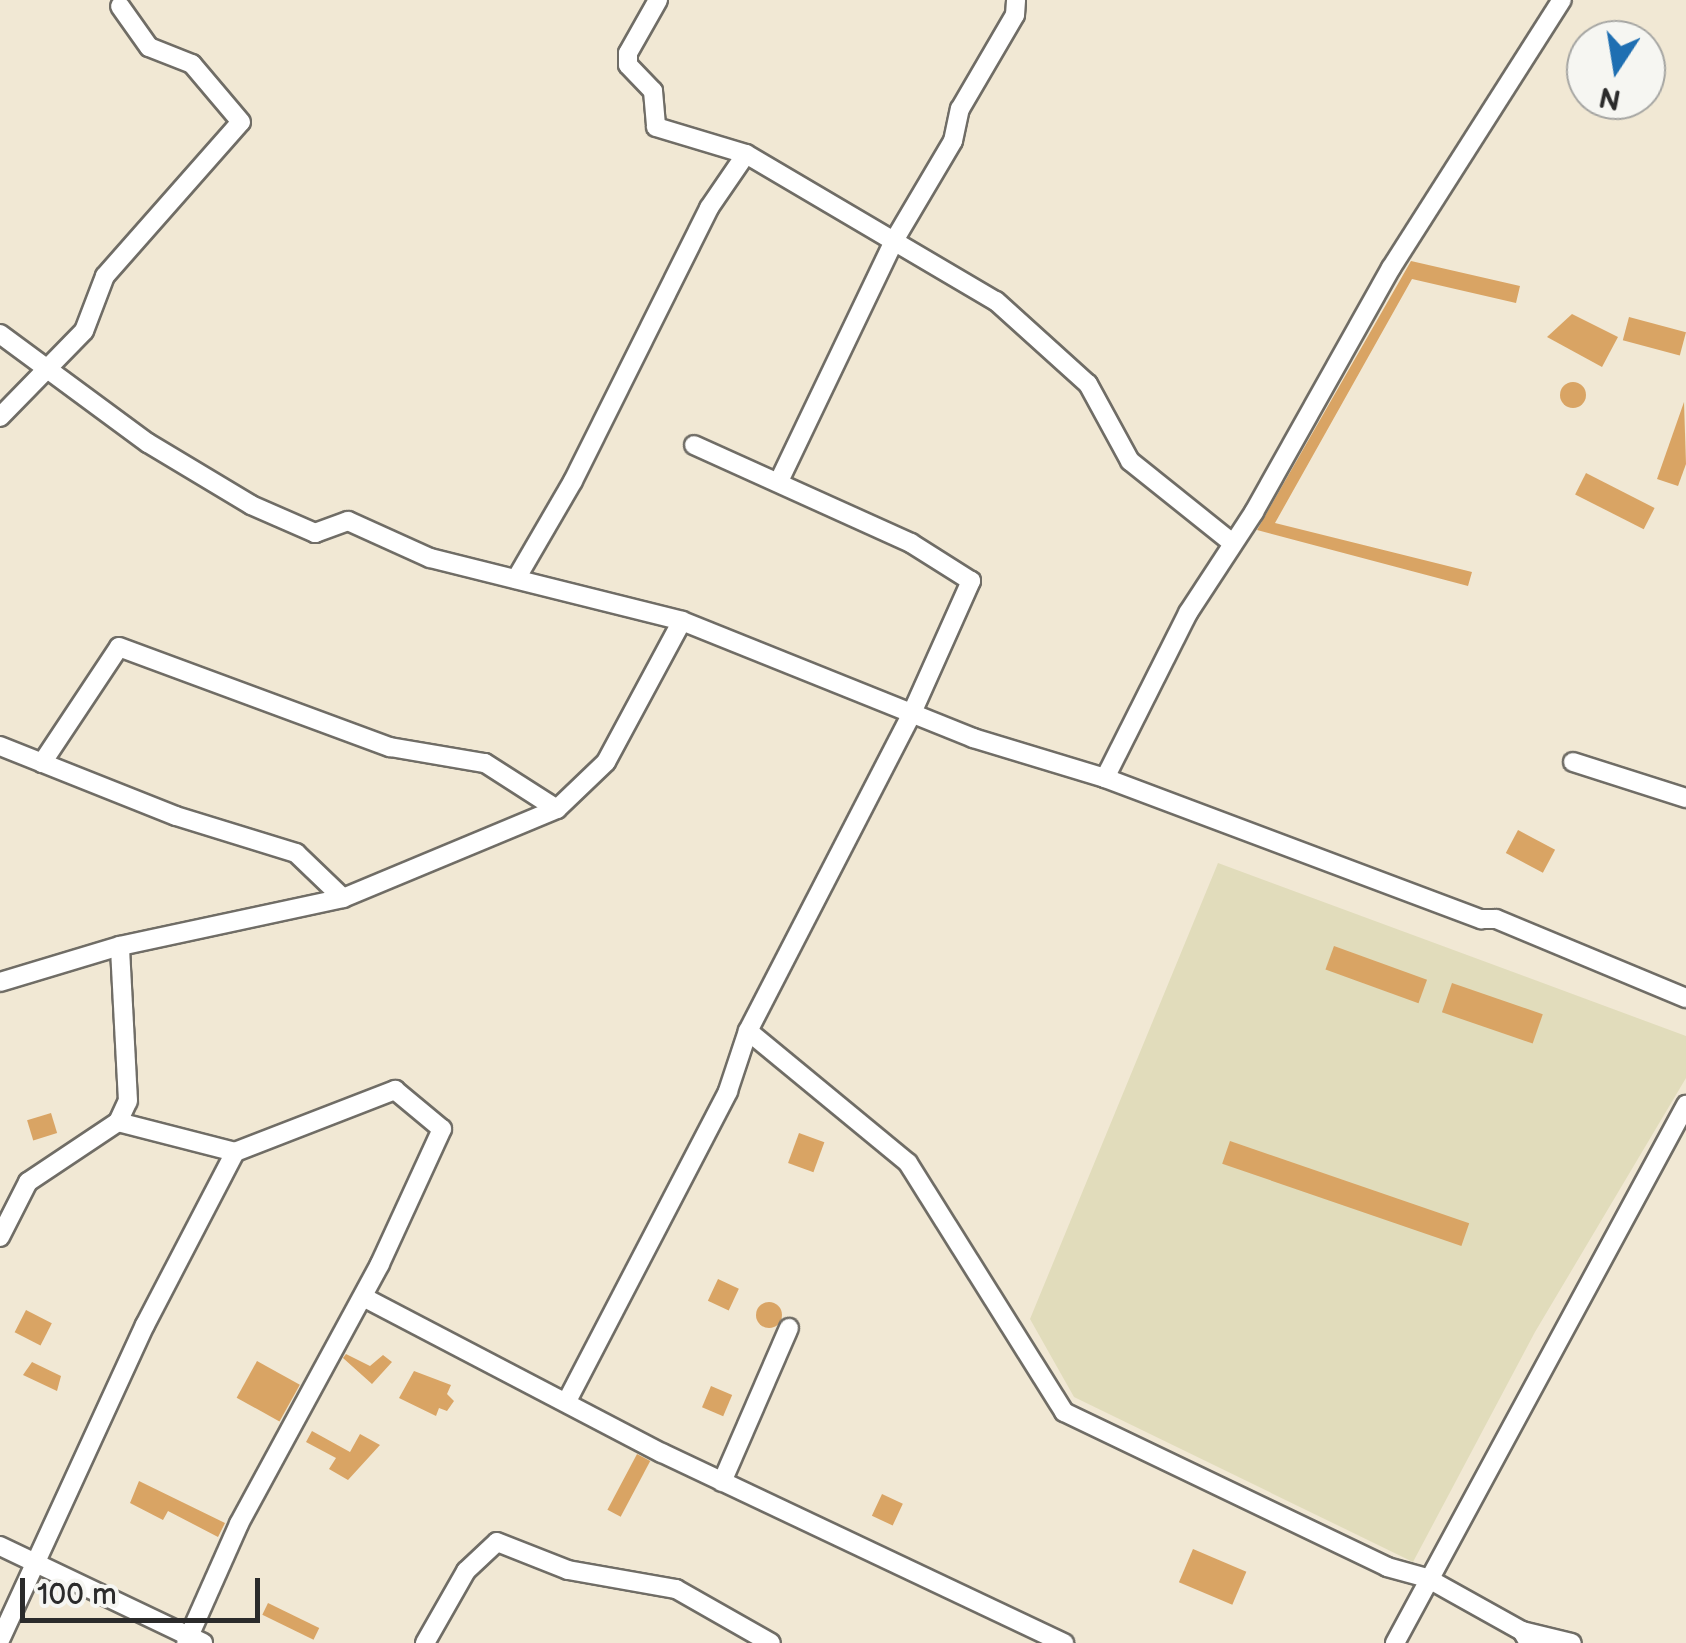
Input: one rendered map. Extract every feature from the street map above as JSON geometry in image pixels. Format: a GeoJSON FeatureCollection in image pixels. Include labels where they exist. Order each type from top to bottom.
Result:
{"type":"FeatureCollection","features":[{"type":"Feature","properties":{"kind":"street"},"geometry":{"type":"LineString","coordinates":[[658,0],[628,54],[628,65],[653,92],[656,127],[746,154],[895,240],[1040,336],[1088,384],[1130,462],[1232,542]]}},
{"type":"Feature","properties":{"kind":"street"},"geometry":{"type":"LineString","coordinates":[[780,480],[895,240],[953,141],[960,109],[1015,15],[1016,0]]}},
{"type":"Feature","properties":{"kind":"street"},"geometry":{"type":"LineString","coordinates":[[1106,778],[1232,542],[1390,268],[1562,0]]}},
{"type":"Feature","properties":{"kind":"street"},"geometry":{"type":"LineString","coordinates":[[0,417],[84,332],[104,276],[241,122],[192,64],[149,47],[120,6]]}},
{"type":"Feature","properties":{"kind":"street"},"geometry":{"type":"LineString","coordinates":[[516,579],[572,482],[709,208],[746,154]]}},
{"type":"Feature","properties":{"kind":"street"},"geometry":{"type":"LineString","coordinates":[[0,334],[148,443],[252,505],[315,532],[348,521],[430,558],[682,622],[1031,759],[1106,778],[1481,920],[1526,930],[1686,998]]}},
{"type":"Feature","properties":{"kind":"street"},"geometry":{"type":"LineString","coordinates":[[568,1399],[728,1091],[748,1031],[911,714],[971,581],[780,480],[694,445]]}},
{"type":"Feature","properties":{"kind":"street"},"geometry":{"type":"LineString","coordinates":[[0,982],[120,946],[343,898],[557,809],[606,762],[682,622]]}},
{"type":"Feature","properties":{"kind":"street"},"geometry":{"type":"LineString","coordinates":[[42,763],[119,647],[390,747],[484,762],[557,809]]}},
{"type":"Feature","properties":{"kind":"street"},"geometry":{"type":"LineString","coordinates":[[0,746],[176,816],[296,853],[343,898]]}},
{"type":"Feature","properties":{"kind":"street"},"geometry":{"type":"LineString","coordinates":[[1573,762],[1686,798]]}},
{"type":"Feature","properties":{"kind":"street"},"geometry":{"type":"LineString","coordinates":[[2,1227],[28,1182],[118,1122],[128,1101],[120,946]]}},
{"type":"Feature","properties":{"kind":"street"},"geometry":{"type":"LineString","coordinates":[[748,1031],[908,1163],[1064,1412],[1387,1567],[1427,1578],[1526,1637],[1572,1643]]}},
{"type":"Feature","properties":{"kind":"street"},"geometry":{"type":"LineString","coordinates":[[0,1546],[193,1640],[239,1524],[364,1297],[442,1128],[395,1090],[235,1152],[118,1122]]}},
{"type":"Feature","properties":{"kind":"street"},"geometry":{"type":"LineString","coordinates":[[1395,1643],[1686,1106]]}},
{"type":"Feature","properties":{"kind":"street"},"geometry":{"type":"LineString","coordinates":[[0,1640],[145,1325],[235,1152]]}},
{"type":"Feature","properties":{"kind":"street"},"geometry":{"type":"LineString","coordinates":[[364,1297],[568,1399],[722,1482],[1064,1643]]}},
{"type":"Feature","properties":{"kind":"street"},"geometry":{"type":"LineString","coordinates":[[722,1482],[789,1328]]}},
{"type":"Feature","properties":{"kind":"street"},"geometry":{"type":"LineString","coordinates":[[425,1643],[466,1571],[497,1542],[568,1570],[676,1588],[771,1643]]}},
{"type":"Feature","properties":{"kind":"shaded area"},"geometry":{"type":"Polygon","coordinates":[[[1218,863],[1686,1036],[1686,1078],[1535,1332],[1413,1562],[1074,1397],[1030,1319],[1218,863]]]}},
{"type":"Feature","properties":{"kind":"building"},"geometry":{"type":"Polygon","coordinates":[[[1411,261],[1520,286],[1516,303],[1412,279],[1275,523],[1472,572],[1468,586],[1257,530],[1411,261]]]}},
{"type":"Feature","properties":{"kind":"building"},"geometry":{"type":"Polygon","coordinates":[[[1572,314],[1618,337],[1602,367],[1547,337],[1572,314]]]}},
{"type":"Feature","properties":{"kind":"building"},"geometry":{"type":"Polygon","coordinates":[[[1629,317],[1686,332],[1680,355],[1623,340],[1629,317]]]}},
{"type":"Feature","properties":{"kind":"building"},"geometry":{"type":"Polygon","coordinates":[[[1573,382],[1582,386],[1586,395],[1582,404],[1573,408],[1564,404],[1560,395],[1564,386],[1573,382]]]}},
{"type":"Feature","properties":{"kind":"building"},"geometry":{"type":"Polygon","coordinates":[[[1684,402],[1686,464],[1678,486],[1657,479],[1684,402]]]}},
{"type":"Feature","properties":{"kind":"building"},"geometry":{"type":"Polygon","coordinates":[[[1586,473],[1655,508],[1644,529],[1575,494],[1586,473]]]}},
{"type":"Feature","properties":{"kind":"building"},"geometry":{"type":"Polygon","coordinates":[[[1518,830],[1555,850],[1543,873],[1506,853],[1518,830]]]}},
{"type":"Feature","properties":{"kind":"building"},"geometry":{"type":"Polygon","coordinates":[[[1334,946],[1427,980],[1418,1003],[1325,969],[1334,946]]]}},
{"type":"Feature","properties":{"kind":"building"},"geometry":{"type":"Polygon","coordinates":[[[1452,983],[1543,1014],[1533,1044],[1442,1012],[1452,983]]]}},
{"type":"Feature","properties":{"kind":"building"},"geometry":{"type":"Polygon","coordinates":[[[51,1113],[57,1133],[33,1140],[27,1120],[51,1113]]]}},
{"type":"Feature","properties":{"kind":"building"},"geometry":{"type":"Polygon","coordinates":[[[799,1133],[824,1142],[813,1172],[788,1163],[799,1133]]]}},
{"type":"Feature","properties":{"kind":"building"},"geometry":{"type":"Polygon","coordinates":[[[1230,1141],[1469,1223],[1461,1246],[1222,1164],[1230,1141]]]}},
{"type":"Feature","properties":{"kind":"building"},"geometry":{"type":"Polygon","coordinates":[[[718,1279],[739,1289],[729,1310],[708,1301],[718,1279]]]}},
{"type":"Feature","properties":{"kind":"building"},"geometry":{"type":"Polygon","coordinates":[[[769,1302],[778,1306],[782,1315],[778,1324],[769,1328],[760,1324],[756,1315],[760,1306],[769,1302]]]}},
{"type":"Feature","properties":{"kind":"building"},"geometry":{"type":"Polygon","coordinates":[[[26,1310],[52,1323],[40,1345],[15,1332],[26,1310]]]}},
{"type":"Feature","properties":{"kind":"building"},"geometry":{"type":"Polygon","coordinates":[[[346,1354],[370,1366],[383,1355],[392,1362],[372,1384],[343,1358],[346,1354]]]}},
{"type":"Feature","properties":{"kind":"building"},"geometry":{"type":"Polygon","coordinates":[[[257,1361],[300,1385],[279,1421],[237,1398],[257,1361]]]}},
{"type":"Feature","properties":{"kind":"building"},"geometry":{"type":"Polygon","coordinates":[[[32,1362],[61,1376],[57,1391],[23,1375],[32,1362]]]}},
{"type":"Feature","properties":{"kind":"building"},"geometry":{"type":"Polygon","coordinates":[[[414,1371],[451,1385],[447,1394],[454,1401],[447,1411],[439,1408],[436,1416],[399,1398],[414,1371]]]}},
{"type":"Feature","properties":{"kind":"building"},"geometry":{"type":"Polygon","coordinates":[[[711,1386],[732,1395],[723,1416],[702,1407],[711,1386]]]}},
{"type":"Feature","properties":{"kind":"building"},"geometry":{"type":"Polygon","coordinates":[[[312,1431],[350,1452],[360,1434],[380,1445],[348,1480],[329,1469],[336,1458],[306,1442],[312,1431]]]}},
{"type":"Feature","properties":{"kind":"building"},"geometry":{"type":"Polygon","coordinates":[[[637,1454],[650,1461],[621,1517],[607,1510],[637,1454]]]}},
{"type":"Feature","properties":{"kind":"building"},"geometry":{"type":"Polygon","coordinates":[[[139,1481],[225,1523],[218,1537],[168,1511],[163,1520],[130,1503],[139,1481]]]}},
{"type":"Feature","properties":{"kind":"building"},"geometry":{"type":"Polygon","coordinates":[[[882,1494],[903,1504],[893,1525],[872,1516],[882,1494]]]}},
{"type":"Feature","properties":{"kind":"building"},"geometry":{"type":"Polygon","coordinates":[[[1193,1549],[1246,1572],[1232,1605],[1179,1582],[1193,1549]]]}},
{"type":"Feature","properties":{"kind":"building"},"geometry":{"type":"Polygon","coordinates":[[[268,1603],[319,1628],[314,1640],[262,1615],[268,1603]]]}}]}
